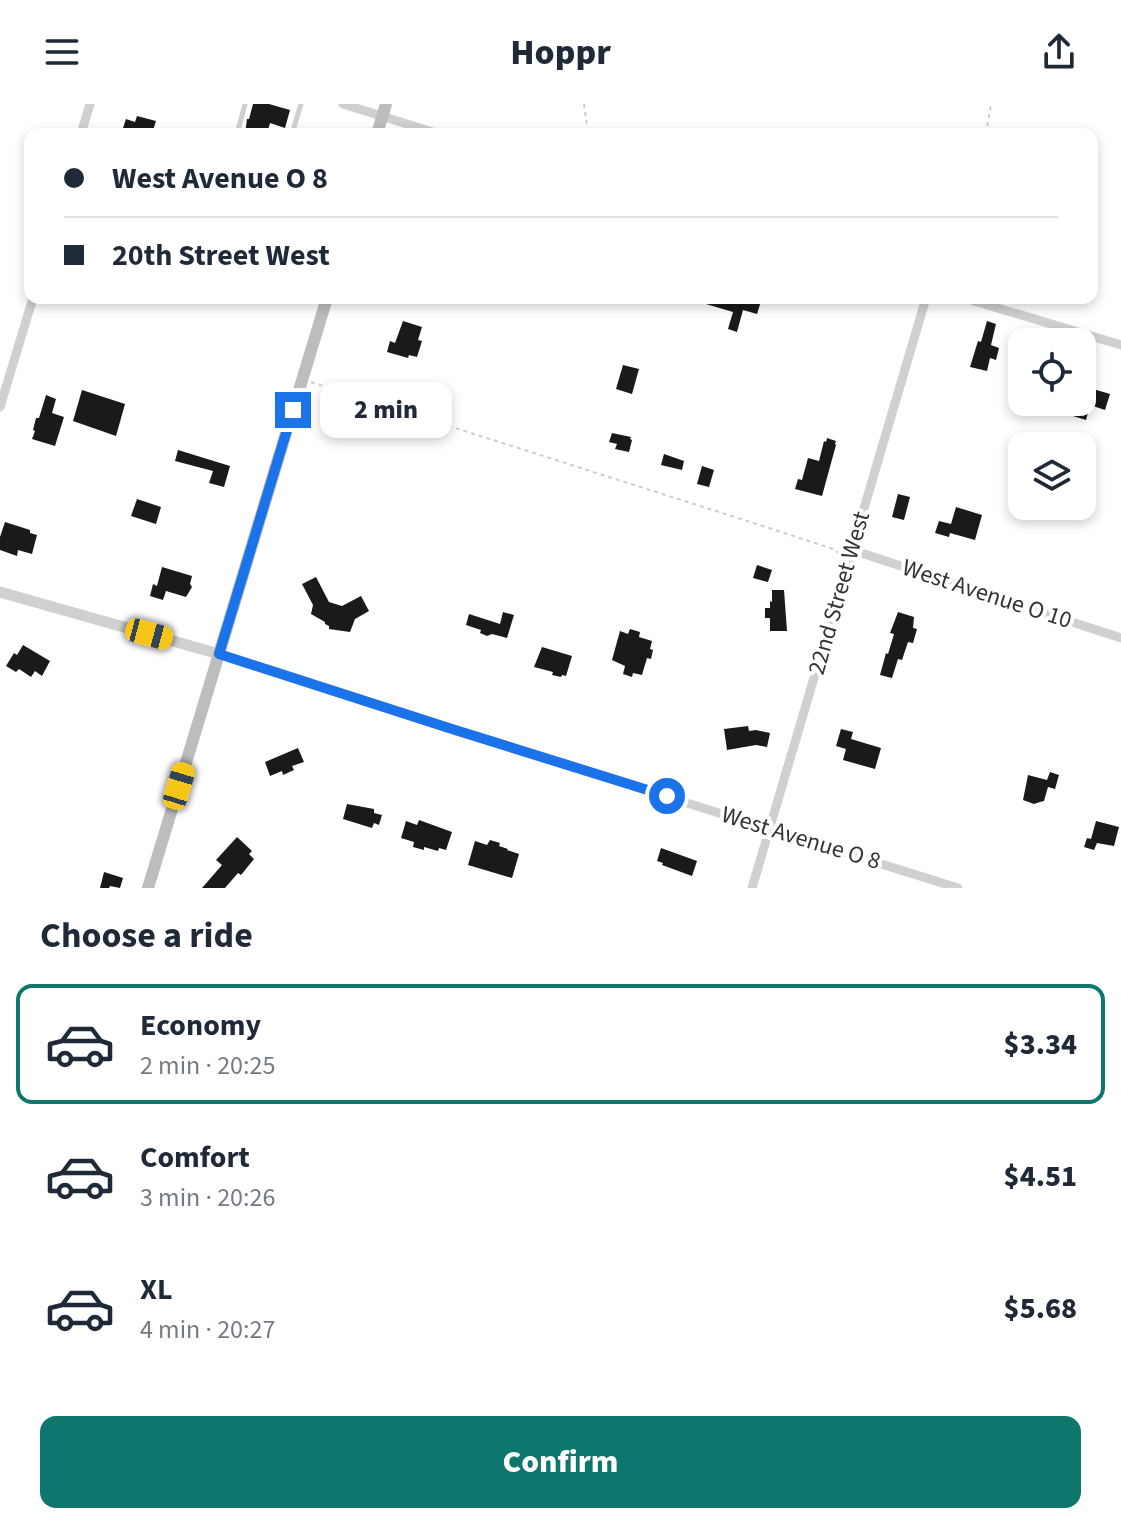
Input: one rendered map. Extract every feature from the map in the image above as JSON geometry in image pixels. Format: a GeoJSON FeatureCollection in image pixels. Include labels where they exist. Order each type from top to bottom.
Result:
{"type":"FeatureCollection","features":[{"type":"Feature","properties":{"kind":"main road"},"geometry":{"type":"LineString","coordinates":[[148,888],[325,304]]}},
{"type":"Feature","properties":{"kind":"street"},"geometry":{"type":"LineString","coordinates":[[83,128],[90,104]]}},
{"type":"Feature","properties":{"kind":"street"},"geometry":{"type":"LineString","coordinates":[[343,104],[384,110],[425,128]]}},
{"type":"Feature","properties":{"kind":"street"},"geometry":{"type":"LineString","coordinates":[[0,407],[31,304]]}},
{"type":"Feature","properties":{"kind":"street","name":"22nd Street West"},"geometry":{"type":"LineString","coordinates":[[752,888],[924,304]]}},
{"type":"Feature","properties":{"kind":"street"},"geometry":{"type":"LineString","coordinates":[[984,304],[1121,345]]}},
{"type":"Feature","properties":{"kind":"street","name":"West Avenue O 10"},"geometry":{"type":"LineString","coordinates":[[852,550],[1121,638]]}},
{"type":"Feature","properties":{"kind":"street","name":"West Avenue O 8"},"geometry":{"type":"LineString","coordinates":[[0,592],[219,654],[958,888]]}},
{"type":"Feature","properties":{"kind":"lane"},"geometry":{"type":"LineString","coordinates":[[239,128],[245,104]]}},
{"type":"Feature","properties":{"kind":"lane"},"geometry":{"type":"LineString","coordinates":[[294,128],[301,104]]}},
{"type":"Feature","properties":{"kind":"path"},"geometry":{"type":"LineString","coordinates":[[584,104],[587,128]]}},
{"type":"Feature","properties":{"kind":"path"},"geometry":{"type":"LineString","coordinates":[[987,128],[991,104]]}},
{"type":"Feature","properties":{"kind":"path"},"geometry":{"type":"LineString","coordinates":[[302,380],[833,549],[849,561]]}},
{"type":"Feature","properties":{"kind":"building"},"geometry":{"type":"Polygon","coordinates":[[[253,104],[269,104],[290,110],[285,128],[270,123],[269,128],[246,128],[253,104]]]}},
{"type":"Feature","properties":{"kind":"building"},"geometry":{"type":"Polygon","coordinates":[[[137,116],[156,121],[154,128],[123,128],[126,119],[135,122],[137,116]]]}},
{"type":"Feature","properties":{"kind":"building"},"geometry":{"type":"Polygon","coordinates":[[[706,304],[760,304],[757,314],[743,310],[737,332],[728,329],[733,312],[706,304]]]}},
{"type":"Feature","properties":{"kind":"building"},"geometry":{"type":"Polygon","coordinates":[[[403,321],[422,327],[417,357],[409,355],[408,358],[387,352],[390,341],[395,343],[403,321]]]}},
{"type":"Feature","properties":{"kind":"building"},"geometry":{"type":"Polygon","coordinates":[[[987,321],[996,324],[991,345],[999,348],[996,360],[990,358],[987,371],[970,367],[987,321]]]}},
{"type":"Feature","properties":{"kind":"building"},"geometry":{"type":"Polygon","coordinates":[[[623,365],[639,369],[632,394],[616,389],[623,365]]]}},
{"type":"Feature","properties":{"kind":"building"},"geometry":{"type":"Polygon","coordinates":[[[82,390],[125,404],[116,436],[73,421],[82,390]]]}},
{"type":"Feature","properties":{"kind":"building"},"geometry":{"type":"Polygon","coordinates":[[[1096,390],[1110,394],[1105,410],[1096,407],[1096,390]]]}},
{"type":"Feature","properties":{"kind":"building"},"geometry":{"type":"Polygon","coordinates":[[[46,395],[56,399],[52,413],[64,417],[55,446],[32,439],[36,418],[39,418],[46,395]]]}},
{"type":"Feature","properties":{"kind":"building"},"geometry":{"type":"Polygon","coordinates":[[[612,433],[631,437],[629,452],[615,449],[617,444],[609,442],[612,433]]]}},
{"type":"Feature","properties":{"kind":"building"},"geometry":{"type":"Polygon","coordinates":[[[827,438],[836,441],[836,445],[822,496],[795,489],[798,479],[802,480],[808,458],[819,461],[827,438]]]}},
{"type":"Feature","properties":{"kind":"building"},"geometry":{"type":"Polygon","coordinates":[[[178,450],[230,466],[224,487],[209,483],[213,471],[175,461],[178,450]]]}},
{"type":"Feature","properties":{"kind":"building"},"geometry":{"type":"Polygon","coordinates":[[[664,454],[684,461],[682,470],[661,465],[664,454]]]}},
{"type":"Feature","properties":{"kind":"building"},"geometry":{"type":"Polygon","coordinates":[[[702,466],[714,470],[709,487],[697,484],[702,466]]]}},
{"type":"Feature","properties":{"kind":"building"},"geometry":{"type":"Polygon","coordinates":[[[898,494],[910,497],[904,520],[892,517],[898,494]]]}},
{"type":"Feature","properties":{"kind":"building"},"geometry":{"type":"Polygon","coordinates":[[[137,499],[161,507],[156,524],[131,516],[137,499]]]}},
{"type":"Feature","properties":{"kind":"building"},"geometry":{"type":"Polygon","coordinates":[[[956,507],[982,515],[975,540],[950,533],[949,537],[935,533],[939,521],[951,524],[956,507]]]}},
{"type":"Feature","properties":{"kind":"building"},"geometry":{"type":"Polygon","coordinates":[[[5,522],[37,535],[32,554],[18,550],[17,556],[0,550],[5,522]]]}},
{"type":"Feature","properties":{"kind":"building"},"geometry":{"type":"Polygon","coordinates":[[[757,565],[772,570],[768,582],[753,578],[757,565]]]}},
{"type":"Feature","properties":{"kind":"building"},"geometry":{"type":"Polygon","coordinates":[[[162,567],[192,576],[192,587],[186,597],[166,591],[163,600],[150,596],[153,584],[157,586],[162,567]]]}},
{"type":"Feature","properties":{"kind":"building"},"geometry":{"type":"Polygon","coordinates":[[[316,577],[329,602],[342,606],[361,596],[369,611],[355,619],[350,632],[329,629],[325,622],[311,614],[313,605],[302,584],[316,577]]]}},
{"type":"Feature","properties":{"kind":"building"},"geometry":{"type":"Polygon","coordinates":[[[772,590],[784,590],[787,631],[770,631],[770,618],[765,618],[765,608],[770,608],[772,602],[772,590]]]}},
{"type":"Feature","properties":{"kind":"building"},"geometry":{"type":"Polygon","coordinates":[[[503,612],[514,615],[507,638],[492,634],[487,636],[480,633],[481,630],[466,625],[469,614],[500,624],[503,612]]]}},
{"type":"Feature","properties":{"kind":"building"},"geometry":{"type":"Polygon","coordinates":[[[898,612],[914,617],[913,628],[917,629],[913,643],[908,642],[902,660],[898,659],[892,678],[880,675],[898,612]]]}},
{"type":"Feature","properties":{"kind":"building"},"geometry":{"type":"Polygon","coordinates":[[[630,629],[640,632],[639,637],[652,641],[650,649],[653,650],[642,675],[633,673],[632,677],[623,674],[625,666],[612,660],[620,631],[628,634],[630,629]]]}},
{"type":"Feature","properties":{"kind":"building"},"geometry":{"type":"Polygon","coordinates":[[[23,645],[50,661],[42,676],[35,671],[31,677],[19,669],[16,672],[6,666],[23,645]]]}},
{"type":"Feature","properties":{"kind":"building"},"geometry":{"type":"Polygon","coordinates":[[[542,647],[572,656],[566,676],[552,675],[553,672],[534,667],[542,647]]]}},
{"type":"Feature","properties":{"kind":"building"},"geometry":{"type":"Polygon","coordinates":[[[748,726],[749,731],[770,733],[767,747],[756,745],[727,750],[724,729],[748,726]]]}},
{"type":"Feature","properties":{"kind":"building"},"geometry":{"type":"Polygon","coordinates":[[[841,729],[853,732],[851,739],[881,748],[875,769],[843,760],[846,749],[836,746],[841,729]]]}},
{"type":"Feature","properties":{"kind":"building"},"geometry":{"type":"Polygon","coordinates":[[[298,748],[304,762],[292,766],[294,770],[283,775],[282,771],[270,776],[265,762],[298,748]]]}},
{"type":"Feature","properties":{"kind":"building"},"geometry":{"type":"Polygon","coordinates":[[[1050,772],[1059,775],[1055,789],[1048,787],[1044,801],[1034,804],[1023,800],[1028,775],[1047,780],[1050,772]]]}},
{"type":"Feature","properties":{"kind":"building"},"geometry":{"type":"Polygon","coordinates":[[[347,804],[374,809],[374,813],[382,815],[379,825],[374,823],[372,828],[343,819],[347,804]]]}},
{"type":"Feature","properties":{"kind":"building"},"geometry":{"type":"Polygon","coordinates":[[[419,820],[452,832],[446,850],[424,847],[424,850],[413,847],[414,842],[401,838],[406,821],[417,825],[419,820]]]}},
{"type":"Feature","properties":{"kind":"building"},"geometry":{"type":"Polygon","coordinates":[[[1096,821],[1119,827],[1114,846],[1097,843],[1094,850],[1084,847],[1087,838],[1091,839],[1096,821]]]}},
{"type":"Feature","properties":{"kind":"building"},"geometry":{"type":"Polygon","coordinates":[[[237,837],[252,851],[249,854],[254,859],[225,888],[202,888],[222,865],[216,860],[237,837]]]}},
{"type":"Feature","properties":{"kind":"building"},"geometry":{"type":"Polygon","coordinates":[[[490,840],[519,854],[512,878],[468,865],[475,841],[487,845],[490,840]]]}},
{"type":"Feature","properties":{"kind":"building"},"geometry":{"type":"Polygon","coordinates":[[[661,848],[697,861],[692,876],[657,861],[661,848]]]}},
{"type":"Feature","properties":{"kind":"building"},"geometry":{"type":"Polygon","coordinates":[[[104,872],[123,878],[120,888],[100,888],[104,872]]]}},
{"type":"Feature","properties":{"kind":"route"},"geometry":{"type":"LineString","coordinates":[[293,410],[219,654],[667,796]]}}]}
